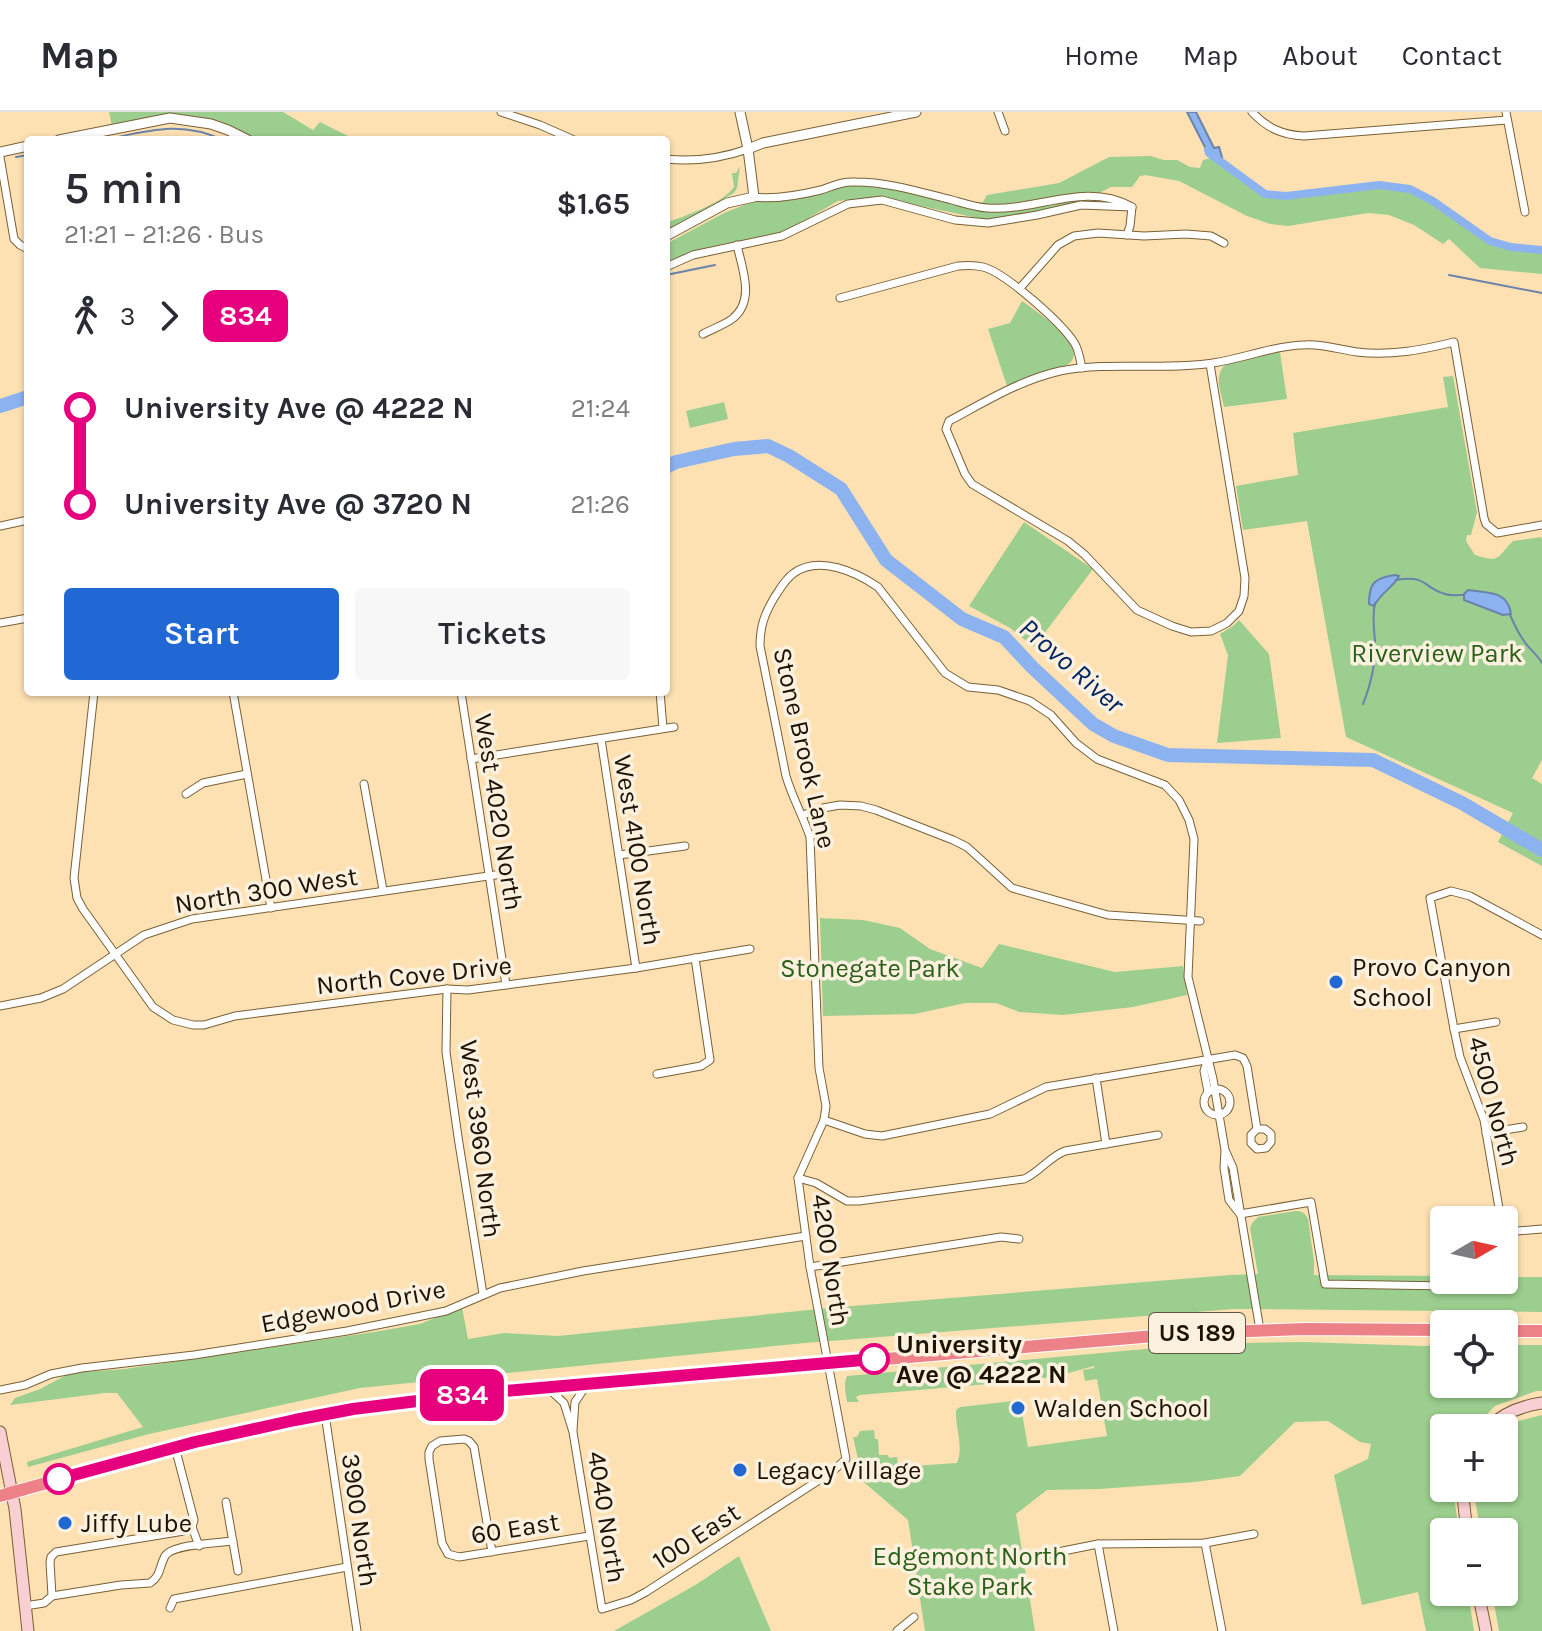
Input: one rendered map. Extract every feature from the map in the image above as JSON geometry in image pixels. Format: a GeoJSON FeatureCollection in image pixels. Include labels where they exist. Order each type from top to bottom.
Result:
{"type":"FeatureCollection","features":[{"type":"Feature","properties":{"kind":"highway","name":"US 189"},"geometry":{"type":"LineString","coordinates":[[6,1494],[175,1447],[325,1414],[426,1399],[1135,1337],[1260,1330],[1430,1330]]}},
{"type":"Feature","properties":{"kind":"highway"},"geometry":{"type":"LineString","coordinates":[[1518,1331],[1542,1331]]}},
{"type":"Feature","properties":{"kind":"main road"},"geometry":{"type":"LineString","coordinates":[[1506,1414],[1514,1409],[1542,1403]]}},
{"type":"Feature","properties":{"kind":"main road"},"geometry":{"type":"LineString","coordinates":[[0,1432],[6,1494],[28,1631]]}},
{"type":"Feature","properties":{"kind":"main road"},"geometry":{"type":"LineString","coordinates":[[1481,1606],[1486,1631]]}},
{"type":"Feature","properties":{"kind":"street"},"geometry":{"type":"LineString","coordinates":[[501,112],[565,136]]}},
{"type":"Feature","properties":{"kind":"street"},"geometry":{"type":"LineString","coordinates":[[740,112],[754,197]]}},
{"type":"Feature","properties":{"kind":"street"},"geometry":{"type":"LineString","coordinates":[[670,159],[688,161],[735,153],[763,143],[916,112]]}},
{"type":"Feature","properties":{"kind":"street"},"geometry":{"type":"LineString","coordinates":[[998,112],[1005,131]]}},
{"type":"Feature","properties":{"kind":"street"},"geometry":{"type":"LineString","coordinates":[[1252,112],[1268,127],[1283,134],[1304,136],[1506,116],[1525,212]]}},
{"type":"Feature","properties":{"kind":"street"},"geometry":{"type":"LineString","coordinates":[[79,136],[170,118],[211,124],[240,136]]}},
{"type":"Feature","properties":{"kind":"street"},"geometry":{"type":"LineString","coordinates":[[24,147],[0,155],[14,239],[24,247]]}},
{"type":"Feature","properties":{"kind":"street"},"geometry":{"type":"LineString","coordinates":[[670,234],[727,203],[821,190],[841,182],[909,189],[984,208],[1092,195],[1118,199],[1132,207]]}},
{"type":"Feature","properties":{"kind":"street"},"geometry":{"type":"LineString","coordinates":[[670,265],[693,255],[782,236],[848,204],[882,200],[955,220],[988,223],[1081,205],[1132,207]]}},
{"type":"Feature","properties":{"kind":"street"},"geometry":{"type":"LineString","coordinates":[[1127,235],[1132,207]]}},
{"type":"Feature","properties":{"kind":"street"},"geometry":{"type":"LineString","coordinates":[[1020,288],[1058,245],[1074,236],[1098,233],[1186,234],[1211,236],[1224,243]]}},
{"type":"Feature","properties":{"kind":"street"},"geometry":{"type":"LineString","coordinates":[[703,334],[735,317],[743,307],[746,288],[737,245]]}},
{"type":"Feature","properties":{"kind":"street"},"geometry":{"type":"LineString","coordinates":[[840,298],[958,266],[983,267],[1020,288],[1072,339],[1082,368]]}},
{"type":"Feature","properties":{"kind":"street"},"geometry":{"type":"LineString","coordinates":[[1210,364],[1245,578],[1239,611],[1227,623],[1211,631],[1191,632],[1137,610],[1068,541],[972,484],[946,429],[949,421],[1003,392],[1037,377],[1082,368],[1210,364],[1292,346],[1314,345],[1390,354],[1454,342],[1486,524],[1497,533],[1542,525]]}},
{"type":"Feature","properties":{"kind":"street"},"geometry":{"type":"LineString","coordinates":[[0,526],[24,521]]}},
{"type":"Feature","properties":{"kind":"street","name":"Stone Brook Lane"},"geometry":{"type":"LineString","coordinates":[[824,1120],[826,1106],[819,1068],[810,837],[786,776],[760,646],[764,614],[785,581],[795,572],[821,565],[863,576],[878,587],[945,673],[956,681],[968,687],[998,690],[1030,701],[1051,715],[1076,743],[1097,759],[1165,785],[1179,800],[1194,839],[1189,921]]}},
{"type":"Feature","properties":{"kind":"street"},"geometry":{"type":"LineString","coordinates":[[0,623],[24,619]]}},
{"type":"Feature","properties":{"kind":"street","name":"North Cove Drive"},"geometry":{"type":"LineString","coordinates":[[94,696],[74,878],[77,898],[153,1007],[173,1020],[193,1025],[213,1023],[235,1016],[447,989],[468,990],[636,968],[750,949]]}},
{"type":"Feature","properties":{"kind":"street"},"geometry":{"type":"LineString","coordinates":[[234,696],[271,908]]}},
{"type":"Feature","properties":{"kind":"street","name":"West 4020 North"},"geometry":{"type":"LineString","coordinates":[[462,696],[506,985]]}},
{"type":"Feature","properties":{"kind":"street"},"geometry":{"type":"LineString","coordinates":[[660,696],[663,728]]}},
{"type":"Feature","properties":{"kind":"street"},"geometry":{"type":"LineString","coordinates":[[471,759],[674,727]]}},
{"type":"Feature","properties":{"kind":"street","name":"West 4100 North"},"geometry":{"type":"LineString","coordinates":[[601,739],[636,968]]}},
{"type":"Feature","properties":{"kind":"street"},"geometry":{"type":"LineString","coordinates":[[186,794],[203,783],[247,774]]}},
{"type":"Feature","properties":{"kind":"street"},"geometry":{"type":"LineString","coordinates":[[364,784],[383,890]]}},
{"type":"Feature","properties":{"kind":"street"},"geometry":{"type":"LineString","coordinates":[[803,815],[840,805],[876,810],[967,847],[1012,888],[1108,915],[1200,921]]}},
{"type":"Feature","properties":{"kind":"street"},"geometry":{"type":"LineString","coordinates":[[619,855],[685,846]]}},
{"type":"Feature","properties":{"kind":"street","name":"North 300 West"},"geometry":{"type":"LineString","coordinates":[[0,1006],[41,998],[63,989],[144,935],[192,919],[509,873]]}},
{"type":"Feature","properties":{"kind":"street","name":"4500 North"},"geometry":{"type":"LineString","coordinates":[[1499,1206],[1484,1120],[1460,1057],[1430,898],[1451,891],[1470,896],[1542,935]]}},
{"type":"Feature","properties":{"kind":"street"},"geometry":{"type":"LineString","coordinates":[[1189,921],[1188,977],[1207,1059],[1211,1092],[1219,1114],[1225,1150],[1233,1168],[1260,1330]]}},
{"type":"Feature","properties":{"kind":"street"},"geometry":{"type":"LineString","coordinates":[[657,1074],[701,1066],[710,1060],[695,958]]}},
{"type":"Feature","properties":{"kind":"street","name":"West 3960 North"},"geometry":{"type":"LineString","coordinates":[[447,989],[446,1052],[483,1294]]}},
{"type":"Feature","properties":{"kind":"street"},"geometry":{"type":"LineString","coordinates":[[1454,1029],[1496,1022]]}},
{"type":"Feature","properties":{"kind":"street"},"geometry":{"type":"LineString","coordinates":[[824,1120],[865,1134],[882,1136],[990,1114],[1046,1087],[1235,1055],[1243,1058],[1247,1066],[1257,1129]]}},
{"type":"Feature","properties":{"kind":"street"},"geometry":{"type":"LineString","coordinates":[[1096,1078],[1106,1144]]}},
{"type":"Feature","properties":{"kind":"street"},"geometry":{"type":"LineString","coordinates":[[1222,1090],[1228,1094],[1231,1107],[1226,1113],[1219,1114],[1212,1115],[1206,1111],[1203,1098],[1211,1092],[1222,1090]]}},
{"type":"Feature","properties":{"kind":"street","name":"4200 North"},"geometry":{"type":"LineString","coordinates":[[824,1120],[798,1178],[810,1267],[846,1459]]}},
{"type":"Feature","properties":{"kind":"street"},"geometry":{"type":"LineString","coordinates":[[1486,1133],[1523,1127]]}},
{"type":"Feature","properties":{"kind":"street"},"geometry":{"type":"LineString","coordinates":[[798,1178],[816,1183],[853,1202],[1024,1179],[1033,1175],[1054,1155],[1065,1151],[1158,1135]]}},
{"type":"Feature","properties":{"kind":"street"},"geometry":{"type":"LineString","coordinates":[[1240,1214],[1311,1202],[1325,1284],[1430,1286]]}},
{"type":"Feature","properties":{"kind":"street"},"geometry":{"type":"LineString","coordinates":[[1518,1231],[1542,1229]]}},
{"type":"Feature","properties":{"kind":"street","name":"Edgewood Drive"},"geometry":{"type":"LineString","coordinates":[[0,1390],[82,1368],[194,1355],[412,1318],[446,1311],[500,1288],[586,1270],[806,1236]]}},
{"type":"Feature","properties":{"kind":"street"},"geometry":{"type":"LineString","coordinates":[[810,1267],[1001,1237],[1019,1239]]}},
{"type":"Feature","properties":{"kind":"street","name":"4040 North"},"geometry":{"type":"LineString","coordinates":[[573,1432],[575,1402],[590,1383]]}},
{"type":"Feature","properties":{"kind":"street","name":"4040 North"},"geometry":{"type":"LineString","coordinates":[[547,1387],[564,1403],[573,1432],[602,1609]]}},
{"type":"Feature","properties":{"kind":"street","name":"3900 North"},"geometry":{"type":"LineString","coordinates":[[325,1414],[357,1631]]}},
{"type":"Feature","properties":{"kind":"street","name":"60 East"},"geometry":{"type":"LineString","coordinates":[[492,1552],[475,1450],[466,1439],[440,1441],[432,1446],[428,1456],[442,1543],[448,1554],[459,1557],[492,1552],[589,1536]]}},
{"type":"Feature","properties":{"kind":"street"},"geometry":{"type":"LineString","coordinates":[[175,1447],[199,1546]]}},
{"type":"Feature","properties":{"kind":"street","name":"100 East"},"geometry":{"type":"LineString","coordinates":[[602,1609],[646,1592],[833,1471],[846,1459]]}},
{"type":"Feature","properties":{"kind":"street"},"geometry":{"type":"LineString","coordinates":[[226,1502],[238,1571]]}},
{"type":"Feature","properties":{"kind":"street"},"geometry":{"type":"LineString","coordinates":[[52,1596],[50,1562],[56,1552],[184,1531],[192,1527]]}},
{"type":"Feature","properties":{"kind":"street"},"geometry":{"type":"LineString","coordinates":[[1023,1559],[1098,1544],[1205,1543],[1254,1534]]}},
{"type":"Feature","properties":{"kind":"street"},"geometry":{"type":"LineString","coordinates":[[25,1606],[44,1603],[52,1596],[150,1583],[160,1573],[169,1551],[178,1547],[233,1541]]}},
{"type":"Feature","properties":{"kind":"street"},"geometry":{"type":"LineString","coordinates":[[1205,1543],[1222,1631]]}},
{"type":"Feature","properties":{"kind":"street"},"geometry":{"type":"LineString","coordinates":[[1098,1544],[1114,1631]]}},
{"type":"Feature","properties":{"kind":"street"},"geometry":{"type":"LineString","coordinates":[[170,1608],[174,1599],[347,1567]]}},
{"type":"Feature","properties":{"kind":"street"},"geometry":{"type":"LineString","coordinates":[[897,1631],[914,1617]]}},
{"type":"Feature","properties":{"kind":"green space"},"geometry":{"type":"Polygon","coordinates":[[[109,112],[283,112],[313,130],[320,122],[348,136],[249,136],[220,121],[166,114],[112,126],[109,112]]]}},
{"type":"Feature","properties":{"kind":"green space"},"geometry":{"type":"Polygon","coordinates":[[[1150,156],[1177,160],[1200,168],[1203,160],[1211,158],[1258,192],[1277,197],[1378,187],[1407,191],[1424,198],[1490,243],[1542,251],[1542,274],[1480,268],[1449,239],[1443,244],[1414,225],[1389,215],[1368,213],[1288,226],[1270,224],[1247,216],[1179,181],[1145,175],[1140,176],[1132,187],[1111,187],[1075,205],[987,220],[878,197],[838,201],[788,230],[692,252],[670,260],[670,242],[724,213],[755,202],[785,201],[854,185],[894,189],[979,209],[987,195],[1059,183],[1109,157],[1150,156]]]}},
{"type":"Feature","properties":{"kind":"green space"},"geometry":{"type":"Polygon","coordinates":[[[740,166],[734,193],[670,229],[670,221],[721,199],[734,187],[732,173],[736,173],[740,166]]]}},
{"type":"Feature","properties":{"kind":"green space"},"geometry":{"type":"Polygon","coordinates":[[[1022,301],[1068,340],[1073,349],[1073,358],[1064,367],[1007,386],[988,329],[1010,323],[1022,301]]]}},
{"type":"Feature","properties":{"kind":"green space"},"geometry":{"type":"Polygon","coordinates":[[[1280,352],[1287,399],[1224,407],[1219,378],[1222,368],[1226,364],[1280,352]]]}},
{"type":"Feature","properties":{"kind":"green space","name":"Riverview Park"},"geometry":{"type":"Polygon","coordinates":[[[1453,376],[1477,512],[1471,535],[1467,535],[1466,541],[1475,555],[1494,559],[1513,541],[1541,537],[1542,540],[1542,760],[1532,778],[1542,784],[1542,866],[1498,842],[1513,813],[1346,737],[1307,521],[1243,530],[1236,486],[1298,475],[1293,433],[1448,407],[1443,377],[1453,376]]]}},
{"type":"Feature","properties":{"kind":"green space"},"geometry":{"type":"Polygon","coordinates":[[[724,402],[728,419],[690,428],[686,411],[724,402]]]}},
{"type":"Feature","properties":{"kind":"green space"},"geometry":{"type":"Polygon","coordinates":[[[1024,522],[1093,569],[1034,647],[1010,628],[969,606],[1024,522]]]}},
{"type":"Feature","properties":{"kind":"green space"},"geometry":{"type":"Polygon","coordinates":[[[1239,620],[1269,654],[1281,738],[1217,743],[1228,655],[1220,634],[1239,620]]]}},
{"type":"Feature","properties":{"kind":"green space","name":"Stonegate Park"},"geometry":{"type":"Polygon","coordinates":[[[820,918],[863,920],[900,928],[930,949],[982,968],[999,944],[1115,972],[1183,966],[1187,995],[1133,1007],[1063,1015],[1019,1012],[996,1003],[965,1003],[915,1014],[823,1016],[820,918]]]}},
{"type":"Feature","properties":{"kind":"green space"},"geometry":{"type":"Polygon","coordinates":[[[1296,1211],[1303,1213],[1308,1219],[1314,1275],[1430,1276],[1430,1294],[1518,1294],[1518,1277],[1542,1277],[1542,1312],[1234,1309],[805,1343],[360,1388],[149,1434],[28,1467],[27,1462],[143,1427],[117,1393],[10,1405],[15,1398],[70,1373],[125,1369],[374,1332],[420,1324],[462,1307],[468,1339],[504,1333],[558,1336],[828,1308],[1258,1274],[1250,1228],[1258,1217],[1296,1211]]]}},
{"type":"Feature","properties":{"kind":"green space","name":"Edgemont North Stake Park"},"geometry":{"type":"Polygon","coordinates":[[[1236,1343],[1430,1346],[1430,1398],[1517,1398],[1495,1406],[1487,1414],[1430,1414],[1430,1502],[1455,1502],[1457,1518],[1430,1518],[1430,1606],[1470,1606],[1474,1631],[1426,1631],[1418,1592],[1362,1605],[1334,1475],[1368,1459],[1371,1444],[1360,1442],[1328,1421],[1295,1422],[1240,1476],[1099,1489],[1047,1490],[1016,1514],[1035,1631],[925,1631],[908,1520],[852,1472],[860,1468],[853,1437],[857,1437],[860,1431],[874,1430],[879,1455],[897,1457],[898,1467],[957,1463],[960,1450],[956,1410],[1023,1400],[1021,1407],[1028,1447],[1107,1436],[1097,1379],[1085,1381],[1083,1370],[1094,1366],[1024,1381],[860,1395],[856,1397],[859,1402],[847,1402],[847,1376],[1236,1343]]]}},
{"type":"Feature","properties":{"kind":"green space"},"geometry":{"type":"Polygon","coordinates":[[[1518,1345],[1542,1345],[1542,1391],[1518,1398],[1518,1345]]]}},
{"type":"Feature","properties":{"kind":"green space"},"geometry":{"type":"Polygon","coordinates":[[[1542,1415],[1542,1631],[1499,1631],[1495,1606],[1518,1606],[1518,1518],[1478,1518],[1475,1502],[1518,1502],[1518,1421],[1542,1415]]]}},
{"type":"Feature","properties":{"kind":"green space"},"geometry":{"type":"Polygon","coordinates":[[[739,1556],[771,1631],[614,1631],[697,1584],[739,1556]]]}},
{"type":"Feature","properties":{"kind":"water"},"geometry":{"type":"Polygon","coordinates":[[[1187,112],[1196,112],[1214,148],[1219,147],[1222,157],[1211,158],[1187,112]]]}},
{"type":"Feature","properties":{"kind":"water"},"geometry":{"type":"Polygon","coordinates":[[[1399,576],[1397,580],[1374,606],[1369,604],[1374,583],[1399,576]]]}},
{"type":"Feature","properties":{"kind":"water"},"geometry":{"type":"Polygon","coordinates":[[[1468,590],[1501,597],[1511,614],[1503,615],[1464,600],[1468,590]]]}},
{"type":"Feature","properties":{"kind":"waterway"},"geometry":{"type":"LineString","coordinates":[[124,136],[164,129],[192,130],[212,136]]}},
{"type":"Feature","properties":{"kind":"waterway"},"geometry":{"type":"LineString","coordinates":[[1208,150],[1265,194],[1286,196],[1379,185],[1410,189],[1433,201],[1490,241],[1542,250]]}},
{"type":"Feature","properties":{"kind":"waterway"},"geometry":{"type":"LineString","coordinates":[[16,157],[24,156]]}},
{"type":"Feature","properties":{"kind":"waterway"},"geometry":{"type":"LineString","coordinates":[[670,274],[715,265]]}},
{"type":"Feature","properties":{"kind":"waterway"},"geometry":{"type":"LineString","coordinates":[[1449,275],[1542,293]]}},
{"type":"Feature","properties":{"kind":"waterway","name":"Provo River"},"geometry":{"type":"LineString","coordinates":[[0,406],[24,398]]}},
{"type":"Feature","properties":{"kind":"waterway","name":"Provo River"},"geometry":{"type":"LineString","coordinates":[[670,465],[734,449],[768,446],[789,456],[841,489],[886,560],[962,619],[1004,637],[1093,724],[1114,736],[1168,755],[1373,760],[1462,803],[1542,850]]}},
{"type":"Feature","properties":{"kind":"waterway"},"geometry":{"type":"LineString","coordinates":[[1396,580],[1420,580],[1445,594],[1464,595]]}},
{"type":"Feature","properties":{"kind":"waterway"},"geometry":{"type":"LineString","coordinates":[[1363,704],[1374,665],[1375,603]]}},
{"type":"Feature","properties":{"kind":"waterway"},"geometry":{"type":"LineString","coordinates":[[1510,615],[1522,638],[1542,663]]}},
{"type":"Feature","properties":{"kind":"bus line","name":"834"},"geometry":{"type":"LineString","coordinates":[[59,1479],[195,1442],[353,1409],[439,1397],[874,1359]]}},
{"type":"Feature","properties":{"kind":"place","name":"Provo Canyon School"},"geometry":{"type":"Point","coordinates":[1336,982]}},
{"type":"Feature","properties":{"kind":"place","name":"University Ave @ 4222 N"},"geometry":{"type":"Point","coordinates":[874,1359]}},
{"type":"Feature","properties":{"kind":"place","name":"Walden School"},"geometry":{"type":"Point","coordinates":[1018,1408]}},
{"type":"Feature","properties":{"kind":"place","name":"Legacy Village"},"geometry":{"type":"Point","coordinates":[740,1470]}},
{"type":"Feature","properties":{"kind":"place","name":"Jiffy Lube"},"geometry":{"type":"Point","coordinates":[65,1523]}}]}
